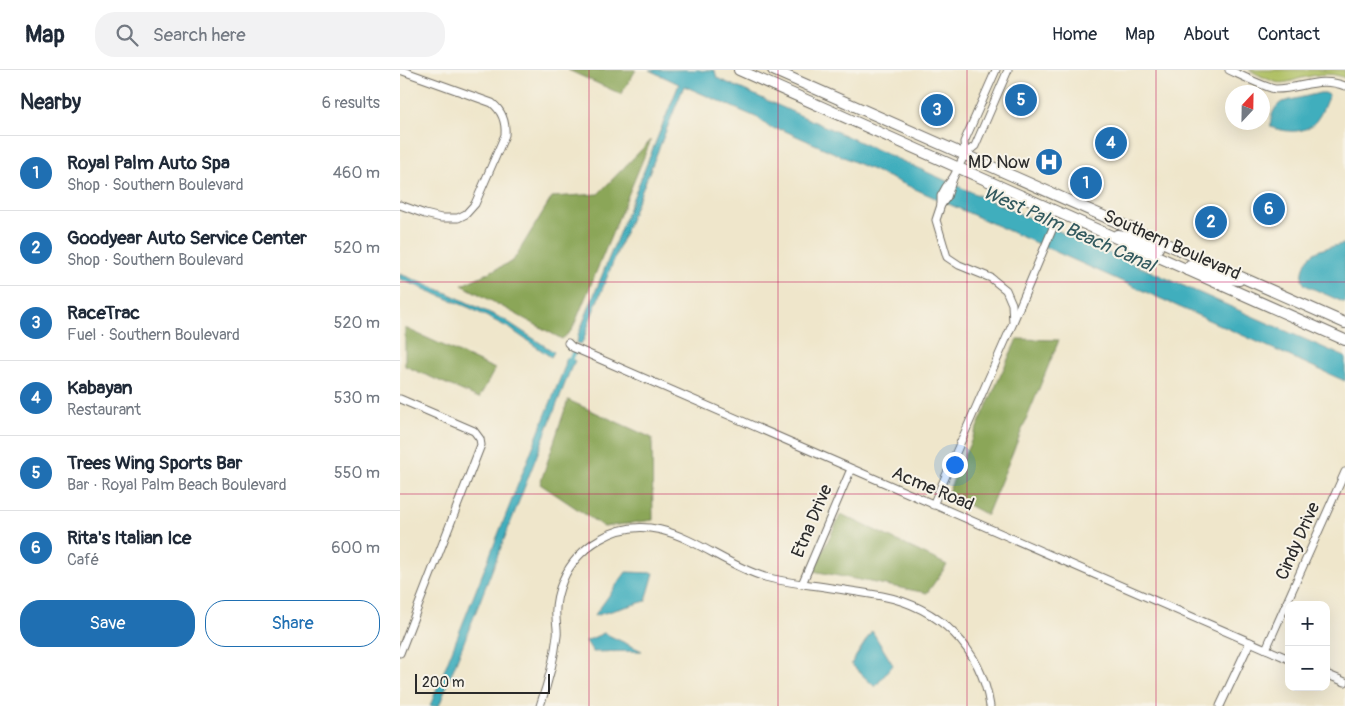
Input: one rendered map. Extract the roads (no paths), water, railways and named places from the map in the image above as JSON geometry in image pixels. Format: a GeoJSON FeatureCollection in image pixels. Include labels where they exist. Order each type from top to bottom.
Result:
{"type":"FeatureCollection","features":[{"type":"Feature","properties":{"kind":"highway","name":"Southern Boulevard"},"geometry":{"type":"LineString","coordinates":[[773,70],[1345,323]]}},
{"type":"Feature","properties":{"kind":"highway","name":"Southern Boulevard"},"geometry":{"type":"LineString","coordinates":[[748,71],[958,168],[1333,335],[1345,338]]}},
{"type":"Feature","properties":{"kind":"highway"},"geometry":{"type":"LineString","coordinates":[[748,71],[781,82],[811,86]]}},
{"type":"Feature","properties":{"kind":"highway"},"geometry":{"type":"LineString","coordinates":[[1104,233],[1136,238],[1174,255],[1187,253]]}},
{"type":"Feature","properties":{"kind":"highway"},"geometry":{"type":"LineString","coordinates":[[1187,270],[1190,266],[1194,265],[1222,278],[1255,283]]}},
{"type":"Feature","properties":{"kind":"street"},"geometry":{"type":"LineString","coordinates":[[400,70],[492,103],[498,108],[505,124],[505,134],[476,204],[466,214],[458,218],[441,218],[400,205]]}},
{"type":"Feature","properties":{"kind":"street"},"geometry":{"type":"LineString","coordinates":[[965,154],[964,142],[996,70]]}},
{"type":"Feature","properties":{"kind":"street"},"geometry":{"type":"LineString","coordinates":[[1008,70],[975,146],[965,154],[936,220],[947,257],[959,265],[991,278],[1006,290],[1012,304],[1013,323]]}},
{"type":"Feature","properties":{"kind":"street"},"geometry":{"type":"LineString","coordinates":[[1229,70],[1274,90],[1326,81],[1336,82],[1345,86]]}},
{"type":"Feature","properties":{"kind":"street"},"geometry":{"type":"LineString","coordinates":[[933,505],[1055,223]]}},
{"type":"Feature","properties":{"kind":"street","name":"Acme Road"},"geometry":{"type":"LineString","coordinates":[[568,343],[572,348],[1285,657]]}},
{"type":"Feature","properties":{"kind":"street"},"geometry":{"type":"LineString","coordinates":[[400,399],[474,431],[479,436],[481,442],[480,449],[401,648]]}},
{"type":"Feature","properties":{"kind":"street","name":"Etna Drive"},"geometry":{"type":"LineString","coordinates":[[802,584],[851,469]]}},
{"type":"Feature","properties":{"kind":"street","name":"Cindy Drive"},"geometry":{"type":"LineString","coordinates":[[1266,649],[1345,472]]}},
{"type":"Feature","properties":{"kind":"street"},"geometry":{"type":"LineString","coordinates":[[540,706],[552,671],[558,634],[557,600],[563,580],[571,565],[594,542],[603,537],[616,531],[644,527],[680,536],[746,570],[775,580],[890,597],[908,603],[931,615],[952,631],[970,652],[986,684],[990,706]]}},
{"type":"Feature","properties":{"kind":"street"},"geometry":{"type":"LineString","coordinates":[[1220,706],[1250,642]]}},
{"type":"Feature","properties":{"kind":"street"},"geometry":{"type":"LineString","coordinates":[[1330,676],[1345,682]]}},
{"type":"Feature","properties":{"kind":"water"},"geometry":{"type":"Polygon","coordinates":[[[649,70],[715,71],[717,78],[1345,357],[1345,381],[783,130],[770,128],[758,118],[684,86],[591,317],[584,339],[581,344],[577,343],[578,335],[679,84],[649,70]]]}},
{"type":"Feature","properties":{"kind":"water"},"geometry":{"type":"Polygon","coordinates":[[[1320,93],[1329,95],[1316,121],[1306,129],[1295,131],[1271,127],[1273,113],[1279,104],[1320,93]]]}},
{"type":"Feature","properties":{"kind":"water"},"geometry":{"type":"Polygon","coordinates":[[[1345,245],[1345,303],[1305,285],[1302,280],[1306,263],[1314,253],[1345,245]]]}},
{"type":"Feature","properties":{"kind":"water"},"geometry":{"type":"Polygon","coordinates":[[[400,274],[445,292],[505,320],[554,352],[551,357],[509,328],[470,308],[400,279],[400,274]]]}},
{"type":"Feature","properties":{"kind":"water"},"geometry":{"type":"Polygon","coordinates":[[[566,358],[575,361],[439,706],[430,706],[565,366],[566,358]]]}},
{"type":"Feature","properties":{"kind":"water"},"geometry":{"type":"Polygon","coordinates":[[[626,572],[654,573],[646,601],[594,616],[626,572]]]}},
{"type":"Feature","properties":{"kind":"water"},"geometry":{"type":"Polygon","coordinates":[[[872,631],[893,665],[875,687],[851,664],[872,631]]]}},
{"type":"Feature","properties":{"kind":"water"},"geometry":{"type":"Polygon","coordinates":[[[604,633],[642,651],[593,652],[586,641],[604,633]]]}},
{"type":"Feature","properties":{"kind":"waterway"},"geometry":{"type":"LineString","coordinates":[[568,366],[574,352]]}},
{"type":"Feature","properties":{"kind":"place","name":"Trees Wing Sports Bar"},"geometry":{"type":"Point","coordinates":[1021,100]}},
{"type":"Feature","properties":{"kind":"place","name":"RaceTrac"},"geometry":{"type":"Point","coordinates":[937,110]}},
{"type":"Feature","properties":{"kind":"place","name":"Kabayan"},"geometry":{"type":"Point","coordinates":[1111,143]}},
{"type":"Feature","properties":{"kind":"place","name":"MD Now"},"geometry":{"type":"Point","coordinates":[1049,162]}},
{"type":"Feature","properties":{"kind":"place","name":"Royal Palm Auto Spa"},"geometry":{"type":"Point","coordinates":[1086,183]}},
{"type":"Feature","properties":{"kind":"place","name":"Rita's Italian Ice"},"geometry":{"type":"Point","coordinates":[1269,209]}},
{"type":"Feature","properties":{"kind":"place","name":"Goodyear Auto Service Center"},"geometry":{"type":"Point","coordinates":[1211,222]}},
{"type":"Feature","properties":{"kind":"water label","name":"West Palm Beach Canal"},"geometry":{"type":"Point","coordinates":[1069,229]}}]}
